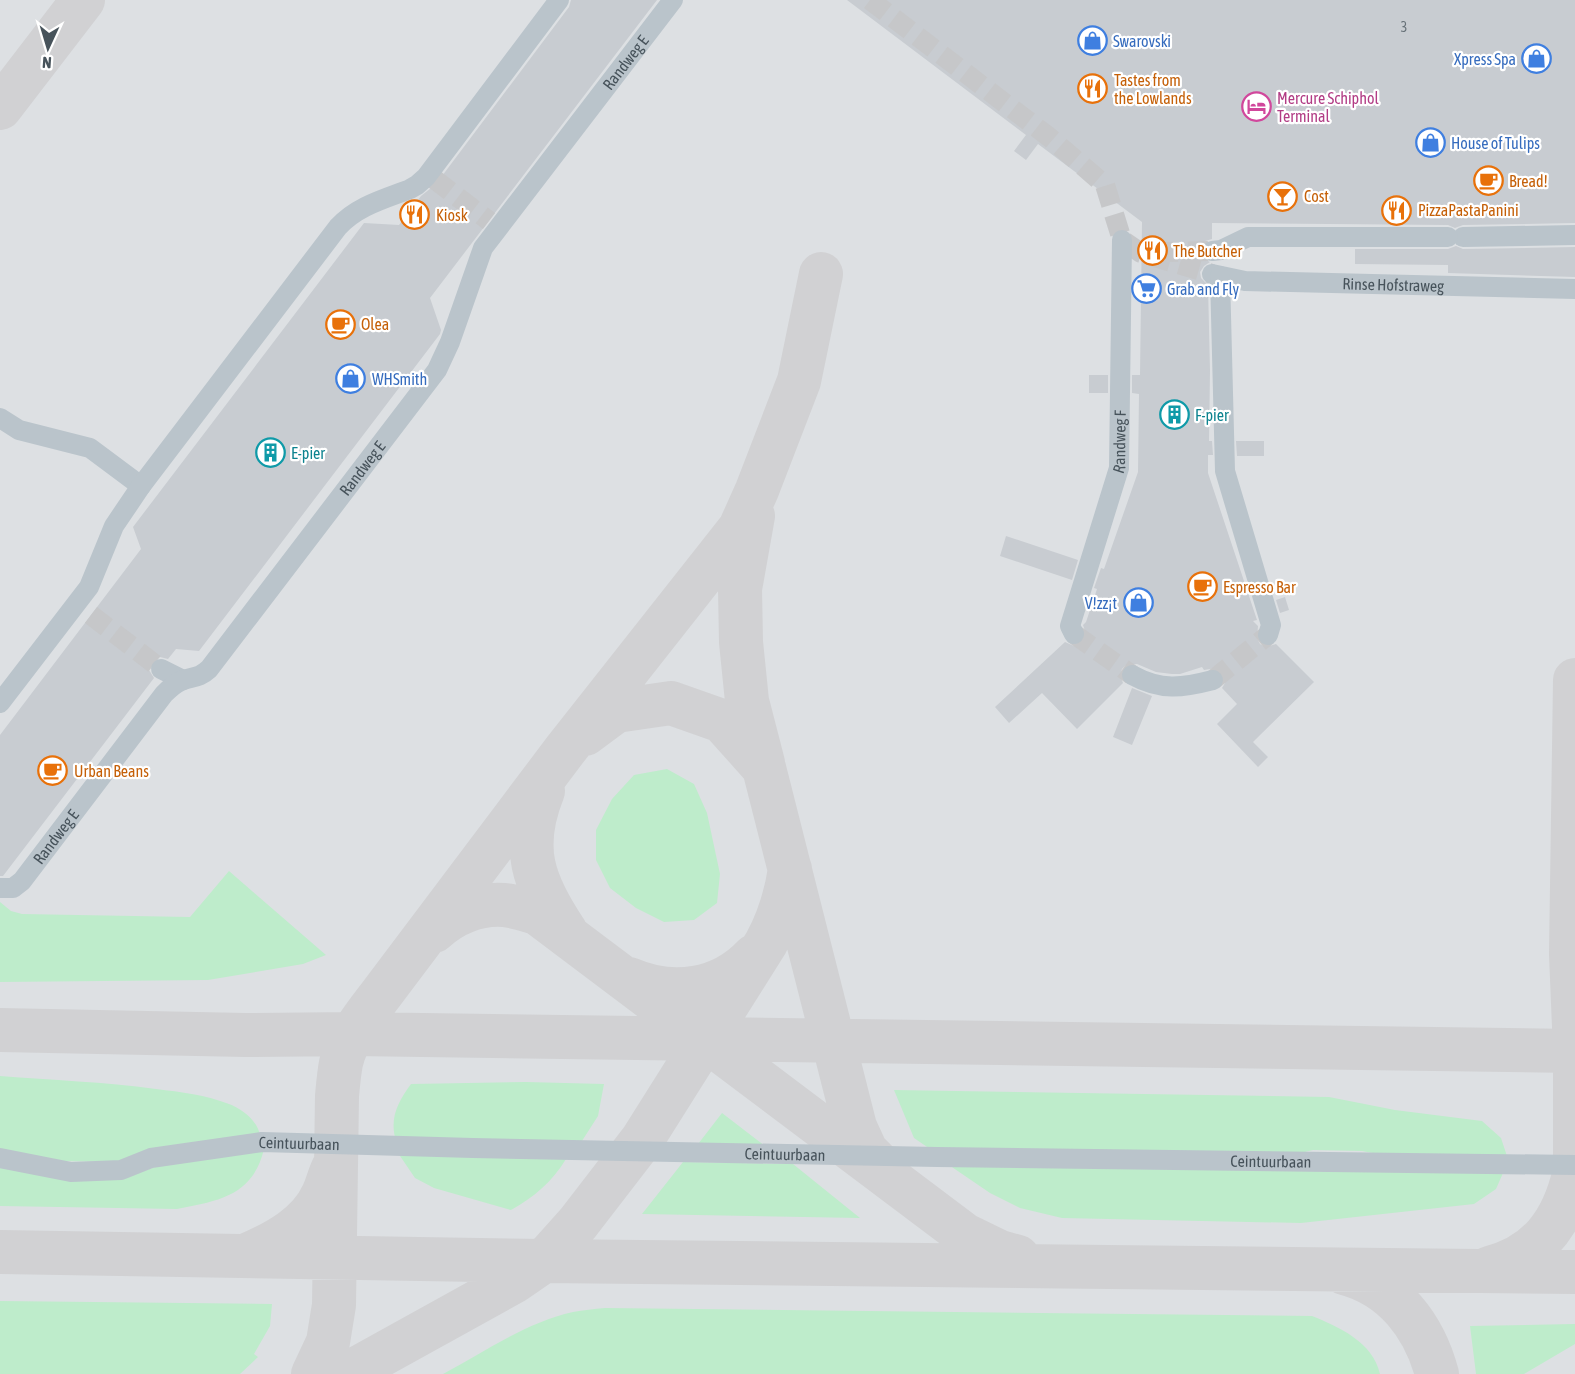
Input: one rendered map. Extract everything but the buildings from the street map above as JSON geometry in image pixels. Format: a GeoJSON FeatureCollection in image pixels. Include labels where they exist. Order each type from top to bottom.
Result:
{"type":"FeatureCollection","features":[{"type":"Feature","properties":{"kind":"lane"},"geometry":{"type":"LineString","coordinates":[[0,703],[86,591],[114,526],[141,486],[346,218],[360,208],[417,185],[431,176],[559,0]]}},
{"type":"Feature","properties":{"kind":"lane","name":"Randweg E"},"geometry":{"type":"LineString","coordinates":[[0,888],[13,888],[22,881],[164,694],[183,680],[200,677],[209,669],[437,370],[450,342],[483,248],[494,225],[673,0]]}},
{"type":"Feature","properties":{"kind":"lane"},"geometry":{"type":"LineString","coordinates":[[1212,251],[1221,250],[1248,237],[1575,236]]}},
{"type":"Feature","properties":{"kind":"lane","name":"Randweg F"},"geometry":{"type":"LineString","coordinates":[[1074,634],[1070,626],[1119,468],[1122,240]]}},
{"type":"Feature","properties":{"kind":"lane","name":"Rinse Hofstraweg"},"geometry":{"type":"LineString","coordinates":[[1268,635],[1271,625],[1225,471],[1216,275],[1245,281],[1575,289]]}},
{"type":"Feature","properties":{"kind":"lane"},"geometry":{"type":"LineString","coordinates":[[0,418],[19,430],[90,448],[141,486]]}},
{"type":"Feature","properties":{"kind":"lane"},"geometry":{"type":"LineString","coordinates":[[86,591],[86,604],[91,615]]}},
{"type":"Feature","properties":{"kind":"lane"},"geometry":{"type":"LineString","coordinates":[[161,669],[183,680]]}},
{"type":"Feature","properties":{"kind":"lane"},"geometry":{"type":"LineString","coordinates":[[1132,675],[1158,686],[1184,687],[1213,680]]}},
{"type":"Feature","properties":{"kind":"lane","name":"Ceintuurbaan"},"geometry":{"type":"LineString","coordinates":[[0,1158],[70,1172],[121,1170],[151,1158],[262,1142],[926,1157],[1575,1165]]}},
{"type":"Feature","properties":{"kind":"shaded area"},"geometry":{"type":"Polygon","coordinates":[[[0,0],[1575,0],[1575,1374],[0,1374],[0,0]]]}},
{"type":"Feature","properties":{"kind":"green space"},"geometry":{"type":"Polygon","coordinates":[[[667,769],[694,784],[707,813],[720,874],[717,903],[694,920],[664,922],[636,908],[610,888],[596,860],[596,830],[612,799],[634,775],[667,769]]]}},
{"type":"Feature","properties":{"kind":"green space"},"geometry":{"type":"Polygon","coordinates":[[[229,871],[326,955],[303,964],[208,980],[0,982],[0,902],[11,911],[22,914],[190,917],[229,871]]]}},
{"type":"Feature","properties":{"kind":"green space"},"geometry":{"type":"Polygon","coordinates":[[[0,1076],[117,1085],[202,1096],[229,1104],[244,1112],[256,1125],[260,1135],[114,1162],[59,1161],[0,1149],[0,1076]]]}},
{"type":"Feature","properties":{"kind":"green space"},"geometry":{"type":"Polygon","coordinates":[[[526,1082],[604,1084],[598,1116],[580,1144],[396,1141],[394,1118],[402,1097],[411,1084],[526,1082]]]}},
{"type":"Feature","properties":{"kind":"green space"},"geometry":{"type":"Polygon","coordinates":[[[894,1090],[1329,1097],[1395,1110],[1482,1121],[1501,1138],[1507,1156],[1393,1157],[1362,1151],[1313,1150],[1284,1157],[933,1151],[914,1138],[894,1090]]]}},
{"type":"Feature","properties":{"kind":"green space"},"geometry":{"type":"Polygon","coordinates":[[[722,1113],[769,1149],[695,1148],[722,1113]]]}},
{"type":"Feature","properties":{"kind":"green space"},"geometry":{"type":"Polygon","coordinates":[[[264,1149],[259,1165],[242,1187],[232,1194],[206,1203],[177,1209],[0,1206],[0,1164],[129,1176],[167,1163],[264,1149]]]}},
{"type":"Feature","properties":{"kind":"green space"},"geometry":{"type":"Polygon","coordinates":[[[398,1153],[566,1159],[542,1188],[511,1210],[434,1188],[415,1178],[398,1153]]]}},
{"type":"Feature","properties":{"kind":"green space"},"geometry":{"type":"Polygon","coordinates":[[[683,1162],[793,1164],[860,1218],[642,1214],[683,1162]]]}},
{"type":"Feature","properties":{"kind":"green space"},"geometry":{"type":"Polygon","coordinates":[[[946,1163],[1503,1173],[1496,1189],[1474,1204],[1301,1223],[1062,1218],[1020,1208],[990,1193],[946,1163]]]}},
{"type":"Feature","properties":{"kind":"green space"},"geometry":{"type":"Polygon","coordinates":[[[0,1301],[272,1304],[270,1326],[254,1354],[258,1357],[240,1374],[0,1374],[0,1301]]]}},
{"type":"Feature","properties":{"kind":"green space"},"geometry":{"type":"Polygon","coordinates":[[[605,1308],[1312,1316],[1344,1331],[1363,1344],[1376,1363],[1380,1374],[443,1374],[506,1338],[539,1323],[573,1312],[605,1308]]]}},
{"type":"Feature","properties":{"kind":"green space"},"geometry":{"type":"Polygon","coordinates":[[[1575,1324],[1575,1344],[1524,1374],[1476,1374],[1470,1326],[1575,1324]]]}},
{"type":"Feature","properties":{"kind":"taxiway"},"geometry":{"type":"LineString","coordinates":[[0,108],[83,0]]}},
{"type":"Feature","properties":{"kind":"taxiway"},"geometry":{"type":"LineString","coordinates":[[313,1374],[328,1342],[334,1305],[337,1096],[341,1063],[348,1043],[365,1015],[565,750],[740,528],[799,381],[821,274]]}},
{"type":"Feature","properties":{"kind":"taxiway"},"geometry":{"type":"LineString","coordinates":[[753,516],[740,589],[741,642],[747,701],[763,763]]}},
{"type":"Feature","properties":{"kind":"taxiway"},"geometry":{"type":"LineString","coordinates":[[1575,680],[1571,954],[1575,1051],[1575,1180]]}},
{"type":"Feature","properties":{"kind":"taxiway"},"geometry":{"type":"LineString","coordinates":[[585,734],[616,711],[671,703],[722,721],[764,768],[855,1127],[866,1151],[877,1162]]}},
{"type":"Feature","properties":{"kind":"taxiway"},"geometry":{"type":"LineString","coordinates":[[543,791],[536,811],[531,848],[538,881],[566,932]]}},
{"type":"Feature","properties":{"kind":"taxiway"},"geometry":{"type":"LineString","coordinates":[[347,1374],[515,1281],[544,1261],[578,1223],[642,1140],[766,943],[781,907],[790,869]]}},
{"type":"Feature","properties":{"kind":"taxiway"},"geometry":{"type":"LineString","coordinates":[[434,931],[457,915],[485,906],[516,907],[537,913],[965,1235],[1000,1252],[1018,1257]]}},
{"type":"Feature","properties":{"kind":"taxiway"},"geometry":{"type":"LineString","coordinates":[[629,979],[662,988],[696,988],[727,977],[754,956]]}},
{"type":"Feature","properties":{"kind":"taxiway"},"geometry":{"type":"LineString","coordinates":[[0,1030],[1575,1051]]}},
{"type":"Feature","properties":{"kind":"taxiway"},"geometry":{"type":"LineString","coordinates":[[247,1255],[281,1238],[309,1215],[323,1194],[333,1168]]}},
{"type":"Feature","properties":{"kind":"taxiway"},"geometry":{"type":"LineString","coordinates":[[1489,1268],[1521,1255],[1546,1235],[1563,1207],[1574,1174]]}},
{"type":"Feature","properties":{"kind":"taxiway"},"geometry":{"type":"LineString","coordinates":[[0,1252],[544,1261],[1575,1272]]}},
{"type":"Feature","properties":{"kind":"taxiway"},"geometry":{"type":"LineString","coordinates":[[1344,1273],[1378,1288],[1404,1310],[1424,1340],[1437,1374]]}},
{"type":"Feature","properties":{"kind":"tunnel"},"geometry":{"type":"LineString","coordinates":[[870,0],[1049,137],[1105,185],[1122,240],[1141,253],[1212,274]]}},
{"type":"Feature","properties":{"kind":"tunnel"},"geometry":{"type":"LineString","coordinates":[[434,179],[489,221]]}},
{"type":"Feature","properties":{"kind":"tunnel"},"geometry":{"type":"LineString","coordinates":[[1158,252],[1212,251]]}},
{"type":"Feature","properties":{"kind":"tunnel"},"geometry":{"type":"LineString","coordinates":[[91,615],[161,669]]}},
{"type":"Feature","properties":{"kind":"tunnel"},"geometry":{"type":"LineString","coordinates":[[1074,634],[1132,675]]}},
{"type":"Feature","properties":{"kind":"tunnel"},"geometry":{"type":"LineString","coordinates":[[1213,680],[1268,635]]}},
{"type":"Feature","properties":{"kind":"place","name":"Swarovski"},"geometry":{"type":"Point","coordinates":[1092,41]}},
{"type":"Feature","properties":{"kind":"place","name":"Xpress Spa"},"geometry":{"type":"Point","coordinates":[1537,59]}},
{"type":"Feature","properties":{"kind":"place","name":"Tastes from the Lowlands"},"geometry":{"type":"Point","coordinates":[1093,89]}},
{"type":"Feature","properties":{"kind":"place","name":"Mercure Schiphol Terminal"},"geometry":{"type":"Point","coordinates":[1256,107]}},
{"type":"Feature","properties":{"kind":"place","name":"House of Tulips"},"geometry":{"type":"Point","coordinates":[1430,143]}},
{"type":"Feature","properties":{"kind":"place","name":"Bread!"},"geometry":{"type":"Point","coordinates":[1488,181]}},
{"type":"Feature","properties":{"kind":"place","name":"Cost"},"geometry":{"type":"Point","coordinates":[1283,196]}},
{"type":"Feature","properties":{"kind":"place","name":"PizzaPastaPanini"},"geometry":{"type":"Point","coordinates":[1397,210]}},
{"type":"Feature","properties":{"kind":"place","name":"Kiosk"},"geometry":{"type":"Point","coordinates":[415,215]}},
{"type":"Feature","properties":{"kind":"place","name":"The Butcher"},"geometry":{"type":"Point","coordinates":[1152,251]}},
{"type":"Feature","properties":{"kind":"place","name":"Grab and Fly"},"geometry":{"type":"Point","coordinates":[1146,289]}},
{"type":"Feature","properties":{"kind":"place","name":"Olea"},"geometry":{"type":"Point","coordinates":[340,324]}},
{"type":"Feature","properties":{"kind":"place","name":"WHSmith"},"geometry":{"type":"Point","coordinates":[351,379]}},
{"type":"Feature","properties":{"kind":"place","name":"F-pier"},"geometry":{"type":"Point","coordinates":[1174,415]}},
{"type":"Feature","properties":{"kind":"place","name":"E-pier"},"geometry":{"type":"Point","coordinates":[270,453]}},
{"type":"Feature","properties":{"kind":"place","name":"Espresso Bar"},"geometry":{"type":"Point","coordinates":[1202,587]}},
{"type":"Feature","properties":{"kind":"place","name":"V!zz¡t"},"geometry":{"type":"Point","coordinates":[1138,603]}},
{"type":"Feature","properties":{"kind":"place","name":"Urban Beans"},"geometry":{"type":"Point","coordinates":[53,771]}}]}
